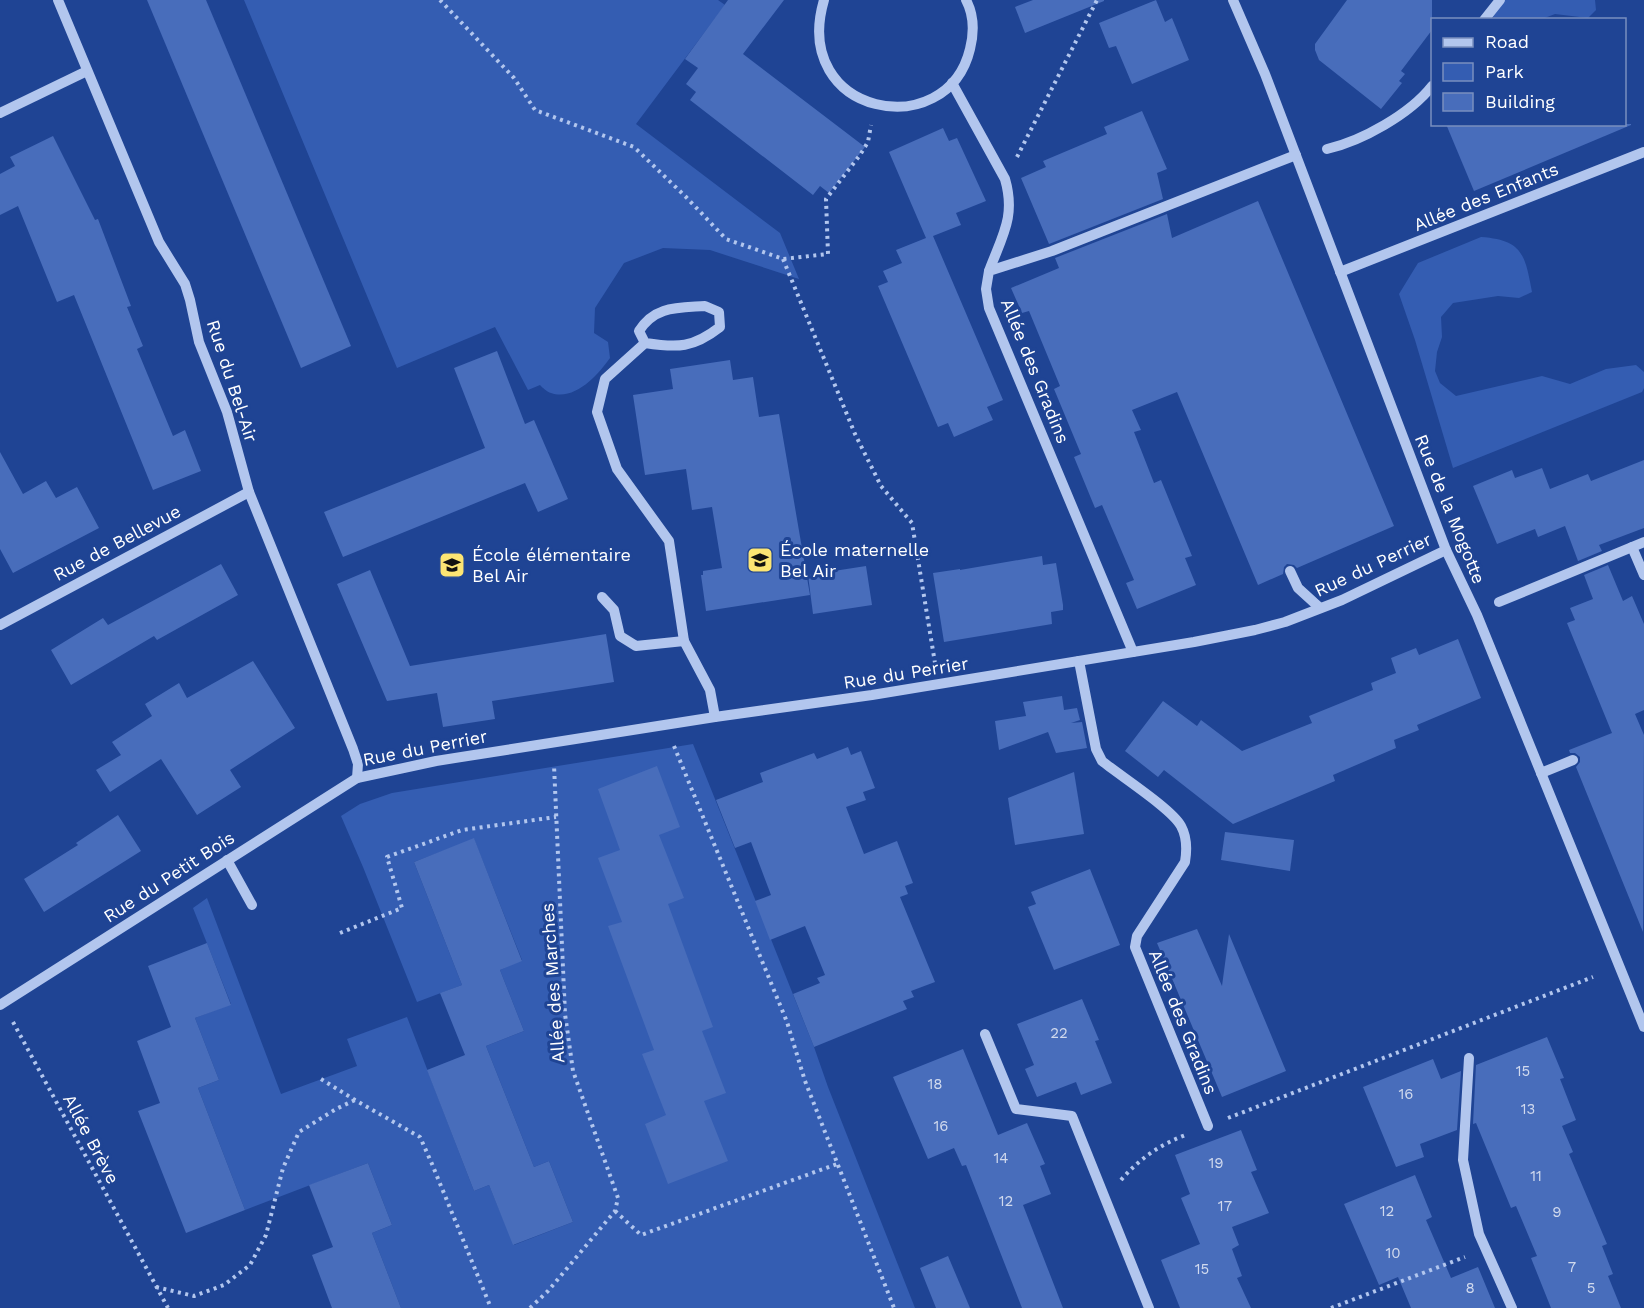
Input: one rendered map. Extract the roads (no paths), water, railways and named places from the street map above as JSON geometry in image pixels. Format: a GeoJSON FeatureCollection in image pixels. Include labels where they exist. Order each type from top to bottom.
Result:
{"type":"FeatureCollection","features":[{"type":"Feature","properties":{"kind":"street","name":"Rue du Bel-Air"},"geometry":{"type":"LineString","coordinates":[[58,0],[159,242],[185,284],[200,342],[227,412],[249,492],[353,749],[358,764],[357,778]]}},
{"type":"Feature","properties":{"kind":"street"},"geometry":{"type":"LineString","coordinates":[[824,0],[818,20],[819,44],[827,67],[842,86],[862,100],[885,107],[910,106],[933,98],[952,83],[967,61],[973,34],[970,7],[966,0]]}},
{"type":"Feature","properties":{"kind":"street","name":"Rue de la Mogotte"},"geometry":{"type":"LineString","coordinates":[[1233,0],[1265,74],[1446,550],[1477,615],[1541,773],[1639,999],[1644,1027]]}},
{"type":"Feature","properties":{"kind":"street"},"geometry":{"type":"LineString","coordinates":[[1486,18],[1500,0]]}},
{"type":"Feature","properties":{"kind":"street"},"geometry":{"type":"LineString","coordinates":[[0,113],[87,70]]}},
{"type":"Feature","properties":{"kind":"street","name":"Allée des Gradins"},"geometry":{"type":"LineString","coordinates":[[952,83],[1005,180],[1010,197],[1010,214],[989,271],[986,289],[989,308],[1133,652]]}},
{"type":"Feature","properties":{"kind":"street"},"geometry":{"type":"LineString","coordinates":[[1327,149],[1379,128],[1423,98],[1431,87]]}},
{"type":"Feature","properties":{"kind":"street","name":"Allée des Enfants"},"geometry":{"type":"LineString","coordinates":[[1340,272],[1644,152]]}},
{"type":"Feature","properties":{"kind":"street"},"geometry":{"type":"LineString","coordinates":[[989,271],[1052,251],[1296,155]]}},
{"type":"Feature","properties":{"kind":"street"},"geometry":{"type":"LineString","coordinates":[[705,306],[719,312],[720,327],[702,340],[673,347],[645,343],[639,331],[646,319],[665,309],[705,306]]}},
{"type":"Feature","properties":{"kind":"street"},"geometry":{"type":"LineString","coordinates":[[645,343],[605,379],[597,412],[617,469],[669,541],[684,641],[710,690],[715,717]]}},
{"type":"Feature","properties":{"kind":"street","name":"Rue de Bellevue"},"geometry":{"type":"LineString","coordinates":[[0,625],[249,492]]}},
{"type":"Feature","properties":{"kind":"street"},"geometry":{"type":"LineString","coordinates":[[1499,602],[1644,542]]}},
{"type":"Feature","properties":{"kind":"street"},"geometry":{"type":"LineString","coordinates":[[1632,547],[1644,575]]}},
{"type":"Feature","properties":{"kind":"street","name":"Rue du Perrier"},"geometry":{"type":"LineString","coordinates":[[357,778],[436,761],[715,717],[818,704],[1255,630],[1285,622],[1320,608],[1446,550]]}},
{"type":"Feature","properties":{"kind":"street"},"geometry":{"type":"LineString","coordinates":[[1290,571],[1298,588],[1320,608]]}},
{"type":"Feature","properties":{"kind":"street"},"geometry":{"type":"LineString","coordinates":[[602,597],[614,610],[620,636],[636,646],[684,641]]}},
{"type":"Feature","properties":{"kind":"street","name":"Allée des Gradins"},"geometry":{"type":"LineString","coordinates":[[1079,661],[1096,749],[1102,761],[1169,812],[1181,824],[1185,837],[1187,849],[1185,862],[1137,936],[1135,947],[1208,1126]]}},
{"type":"Feature","properties":{"kind":"street"},"geometry":{"type":"LineString","coordinates":[[1541,773],[1573,760]]}},
{"type":"Feature","properties":{"kind":"street","name":"Rue du Petit Bois"},"geometry":{"type":"LineString","coordinates":[[2,1004],[357,778]]}},
{"type":"Feature","properties":{"kind":"street"},"geometry":{"type":"LineString","coordinates":[[227,860],[252,905]]}},
{"type":"Feature","properties":{"kind":"street"},"geometry":{"type":"LineString","coordinates":[[985,1034],[1016,1109],[1072,1116],[1149,1308]]}},
{"type":"Feature","properties":{"kind":"street"},"geometry":{"type":"LineString","coordinates":[[1469,1058],[1464,1160],[1479,1234],[1512,1308]]}},
{"type":"Feature","properties":{"kind":"place","name":"École maternelle Bel Air"},"geometry":{"type":"Point","coordinates":[760,560]}},
{"type":"Feature","properties":{"kind":"place","name":"École élémentaire Bel Air"},"geometry":{"type":"Point","coordinates":[452,565]}}]}
